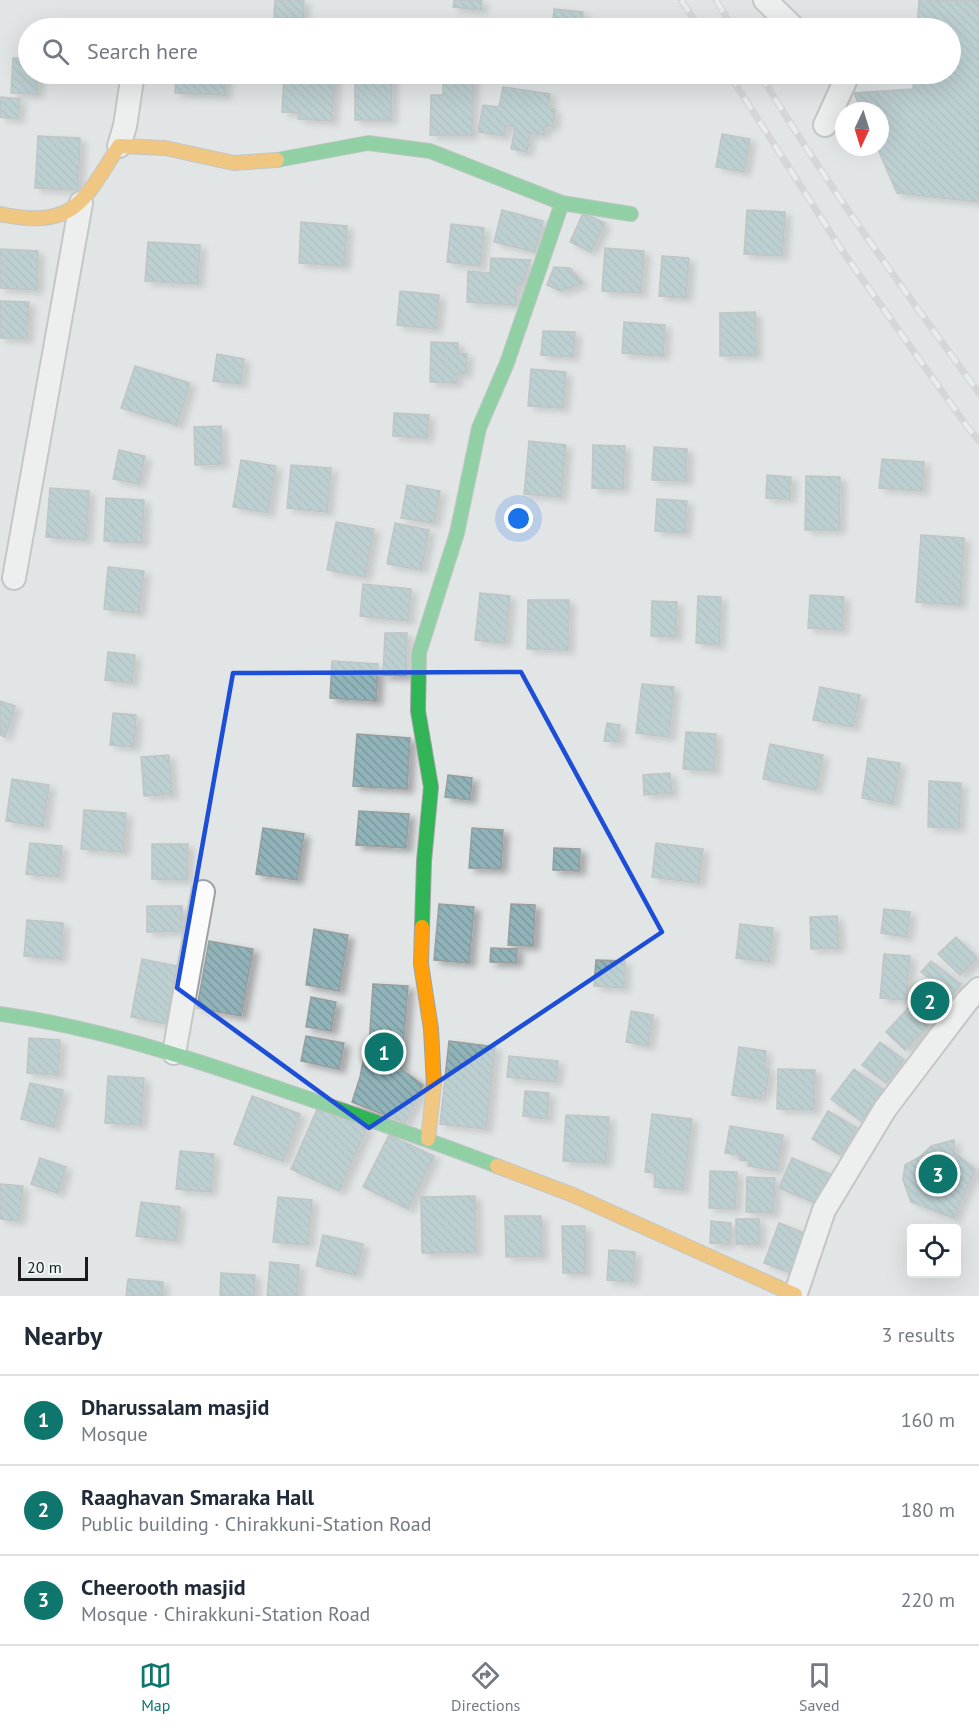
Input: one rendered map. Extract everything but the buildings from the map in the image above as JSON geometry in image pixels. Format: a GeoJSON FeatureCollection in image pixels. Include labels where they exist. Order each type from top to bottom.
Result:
{"type":"FeatureCollection","features":[{"type":"Feature","properties":{"kind":"street"},"geometry":{"type":"LineString","coordinates":[[765,0],[784,18]]}},
{"type":"Feature","properties":{"kind":"street"},"geometry":{"type":"LineString","coordinates":[[0,214],[26,219],[46,219],[66,214],[81,203],[118,146],[125,126],[131,84]]}},
{"type":"Feature","properties":{"kind":"street"},"geometry":{"type":"LineString","coordinates":[[825,125],[844,84]]}},
{"type":"Feature","properties":{"kind":"street"},"geometry":{"type":"LineString","coordinates":[[118,146],[165,148],[234,163],[284,159],[368,143],[430,151],[562,203],[631,214]]}},
{"type":"Feature","properties":{"kind":"street"},"geometry":{"type":"LineString","coordinates":[[14,578],[81,203]]}},
{"type":"Feature","properties":{"kind":"street"},"geometry":{"type":"LineString","coordinates":[[428,1138],[434,1085],[431,1029],[421,964],[424,861],[431,787],[418,711],[419,653],[457,533],[479,428],[507,363],[562,203]]}},
{"type":"Feature","properties":{"kind":"street"},"geometry":{"type":"LineString","coordinates":[[174,1053],[203,892]]}},
{"type":"Feature","properties":{"kind":"street"},"geometry":{"type":"LineString","coordinates":[[0,1014],[29,1018],[174,1053],[428,1138],[573,1195],[795,1296],[824,1210],[885,1109],[967,1001],[979,989]]}},
{"type":"Feature","properties":{"kind":"highlighted area"},"geometry":{"type":"Polygon","coordinates":[[[521,672],[662,932],[369,1128],[177,988],[233,673],[521,672]]]}},
{"type":"Feature","properties":{"kind":"railway"},"geometry":{"type":"LineString","coordinates":[[681,0],[693,18]]}},
{"type":"Feature","properties":{"kind":"railway"},"geometry":{"type":"LineString","coordinates":[[716,0],[727,18]]}},
{"type":"Feature","properties":{"kind":"railway"},"geometry":{"type":"LineString","coordinates":[[735,84],[841,249],[979,441]]}},
{"type":"Feature","properties":{"kind":"railway"},"geometry":{"type":"LineString","coordinates":[[766,84],[838,196],[979,393]]}},
{"type":"Feature","properties":{"kind":"traffic: fast"},"geometry":{"type":"LineString","coordinates":[[277,160],[368,143],[430,151],[562,203],[631,214]]}},
{"type":"Feature","properties":{"kind":"traffic: fast"},"geometry":{"type":"LineString","coordinates":[[422,927],[424,861],[431,787],[418,711],[419,653],[457,533],[479,428],[507,363],[562,203]]}},
{"type":"Feature","properties":{"kind":"traffic: fast"},"geometry":{"type":"LineString","coordinates":[[0,1014],[71,1027],[175,1054],[360,1116],[497,1166]]}},
{"type":"Feature","properties":{"kind":"traffic: slow"},"geometry":{"type":"LineString","coordinates":[[0,214],[45,218],[61,214],[74,207],[85,197],[119,146],[165,148],[234,163],[277,160]]}},
{"type":"Feature","properties":{"kind":"traffic: slow"},"geometry":{"type":"LineString","coordinates":[[422,927],[421,964],[431,1029],[434,1085],[428,1139]]}},
{"type":"Feature","properties":{"kind":"traffic: slow"},"geometry":{"type":"LineString","coordinates":[[497,1166],[573,1195],[795,1295]]}},
{"type":"Feature","properties":{"kind":"place","name":"Raaghavan Smaraka Hall"},"geometry":{"type":"Point","coordinates":[930,1001]}},
{"type":"Feature","properties":{"kind":"place","name":"Dharussalam masjid"},"geometry":{"type":"Point","coordinates":[384,1052]}},
{"type":"Feature","properties":{"kind":"place","name":"Cheerooth masjid"},"geometry":{"type":"Point","coordinates":[938,1174]}}]}
